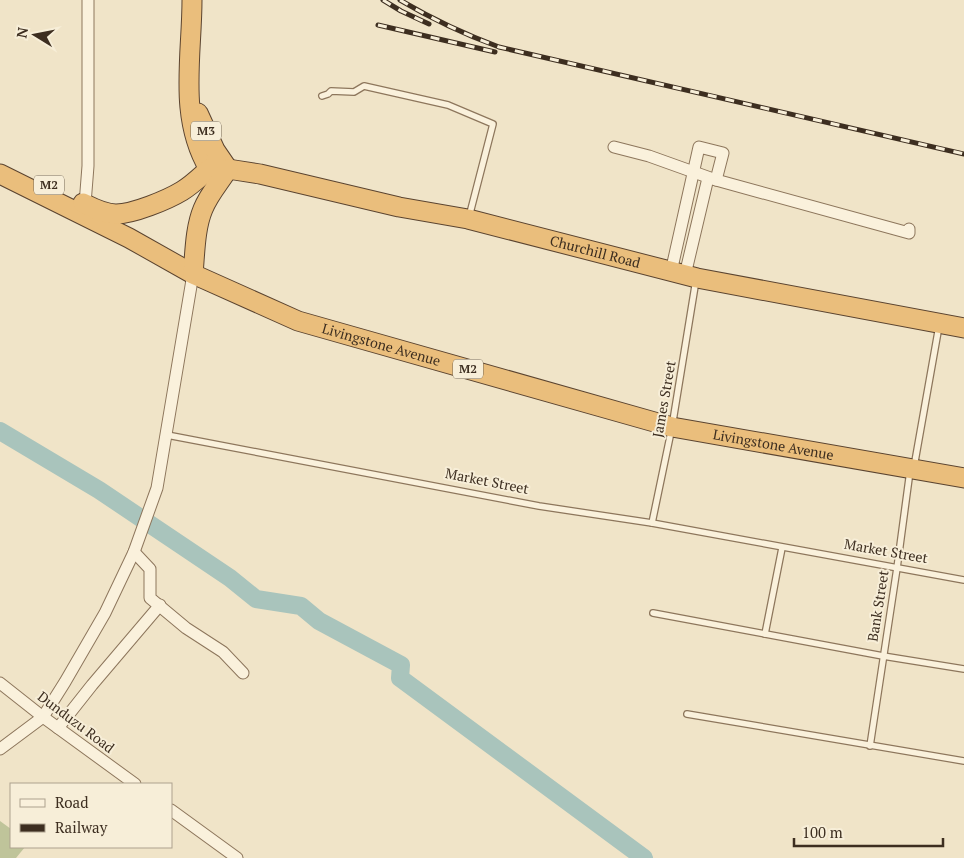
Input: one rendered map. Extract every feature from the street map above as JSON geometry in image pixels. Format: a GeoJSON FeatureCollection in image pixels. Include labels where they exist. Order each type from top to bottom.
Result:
{"type":"FeatureCollection","features":[{"type":"Feature","properties":{"kind":"highway","name":"M3"},"geometry":{"type":"LineString","coordinates":[[192,0],[189,109],[192,128],[200,154],[209,168]]}},
{"type":"Feature","properties":{"kind":"highway","name":"M3"},"geometry":{"type":"LineString","coordinates":[[190,89],[199,117],[215,150],[228,169]]}},
{"type":"Feature","properties":{"kind":"highway","name":"M2"},"geometry":{"type":"LineString","coordinates":[[0,160],[91,207],[115,214],[133,212],[182,192],[209,168]]}},
{"type":"Feature","properties":{"kind":"highway","name":"Churchill Road"},"geometry":{"type":"LineString","coordinates":[[209,168],[260,174],[398,207],[468,219],[684,275],[964,328]]}},
{"type":"Feature","properties":{"kind":"highway"},"geometry":{"type":"LineString","coordinates":[[194,274],[196,239],[202,210],[228,169]]}},
{"type":"Feature","properties":{"kind":"highway","name":"Livingstone Avenue"},"geometry":{"type":"LineString","coordinates":[[0,174],[129,238],[194,274],[298,321],[672,427],[964,478]]}},
{"type":"Feature","properties":{"kind":"highway"},"geometry":{"type":"LineString","coordinates":[[182,192],[194,198],[202,210]]}},
{"type":"Feature","properties":{"kind":"highway"},"geometry":{"type":"LineString","coordinates":[[129,238],[128,228],[133,212]]}},
{"type":"Feature","properties":{"kind":"street"},"geometry":{"type":"LineString","coordinates":[[88,0],[88,166],[91,207]]}},
{"type":"Feature","properties":{"kind":"street"},"geometry":{"type":"LineString","coordinates":[[614,147],[649,156],[712,179],[908,232],[909,229]]}},
{"type":"Feature","properties":{"kind":"street"},"geometry":{"type":"LineString","coordinates":[[699,147],[723,153],[698,222],[684,275],[683,218],[699,147]]}},
{"type":"Feature","properties":{"kind":"street"},"geometry":{"type":"LineString","coordinates":[[683,218],[698,222]]}},
{"type":"Feature","properties":{"kind":"street"},"geometry":{"type":"LineString","coordinates":[[0,749],[43,717],[105,613],[134,552],[157,488],[194,274]]}},
{"type":"Feature","properties":{"kind":"street"},"geometry":{"type":"LineString","coordinates":[[134,552],[150,569],[150,598],[186,628],[223,652],[242,673]]}},
{"type":"Feature","properties":{"kind":"street"},"geometry":{"type":"LineString","coordinates":[[58,728],[160,605]]}},
{"type":"Feature","properties":{"kind":"street","name":"Dunduzu Road"},"geometry":{"type":"LineString","coordinates":[[0,683],[134,783]]}},
{"type":"Feature","properties":{"kind":"street"},"geometry":{"type":"LineString","coordinates":[[172,811],[237,858]]}},
{"type":"Feature","properties":{"kind":"lane"},"geometry":{"type":"LineString","coordinates":[[322,96],[331,91],[354,92],[364,86],[448,105],[493,124],[468,219]]}},
{"type":"Feature","properties":{"kind":"lane","name":"James Street"},"geometry":{"type":"LineString","coordinates":[[652,523],[672,427],[684,275]]}},
{"type":"Feature","properties":{"kind":"lane","name":"Bank Street"},"geometry":{"type":"LineString","coordinates":[[870,746],[912,469],[940,324]]}},
{"type":"Feature","properties":{"kind":"lane","name":"Market Street"},"geometry":{"type":"LineString","coordinates":[[167,436],[539,506],[652,523],[964,580]]}},
{"type":"Feature","properties":{"kind":"lane"},"geometry":{"type":"LineString","coordinates":[[765,634],[782,548]]}},
{"type":"Feature","properties":{"kind":"lane"},"geometry":{"type":"LineString","coordinates":[[653,613],[883,656],[964,668]]}},
{"type":"Feature","properties":{"kind":"lane"},"geometry":{"type":"LineString","coordinates":[[687,714],[964,761]]}},
{"type":"Feature","properties":{"kind":"green space"},"geometry":{"type":"Polygon","coordinates":[[[0,821],[10,828],[10,848],[24,848],[16,858],[0,858],[0,821]]]}},
{"type":"Feature","properties":{"kind":"waterway"},"geometry":{"type":"LineString","coordinates":[[0,431],[99,490],[230,578],[256,599],[301,606],[319,621],[401,665],[400,678],[644,858]]}},
{"type":"Feature","properties":{"kind":"railway"},"geometry":{"type":"LineString","coordinates":[[383,0],[429,24]]}},
{"type":"Feature","properties":{"kind":"railway"},"geometry":{"type":"LineString","coordinates":[[400,0],[448,26],[499,47],[964,154]]}},
{"type":"Feature","properties":{"kind":"railway"},"geometry":{"type":"LineString","coordinates":[[378,25],[495,52]]}}]}
